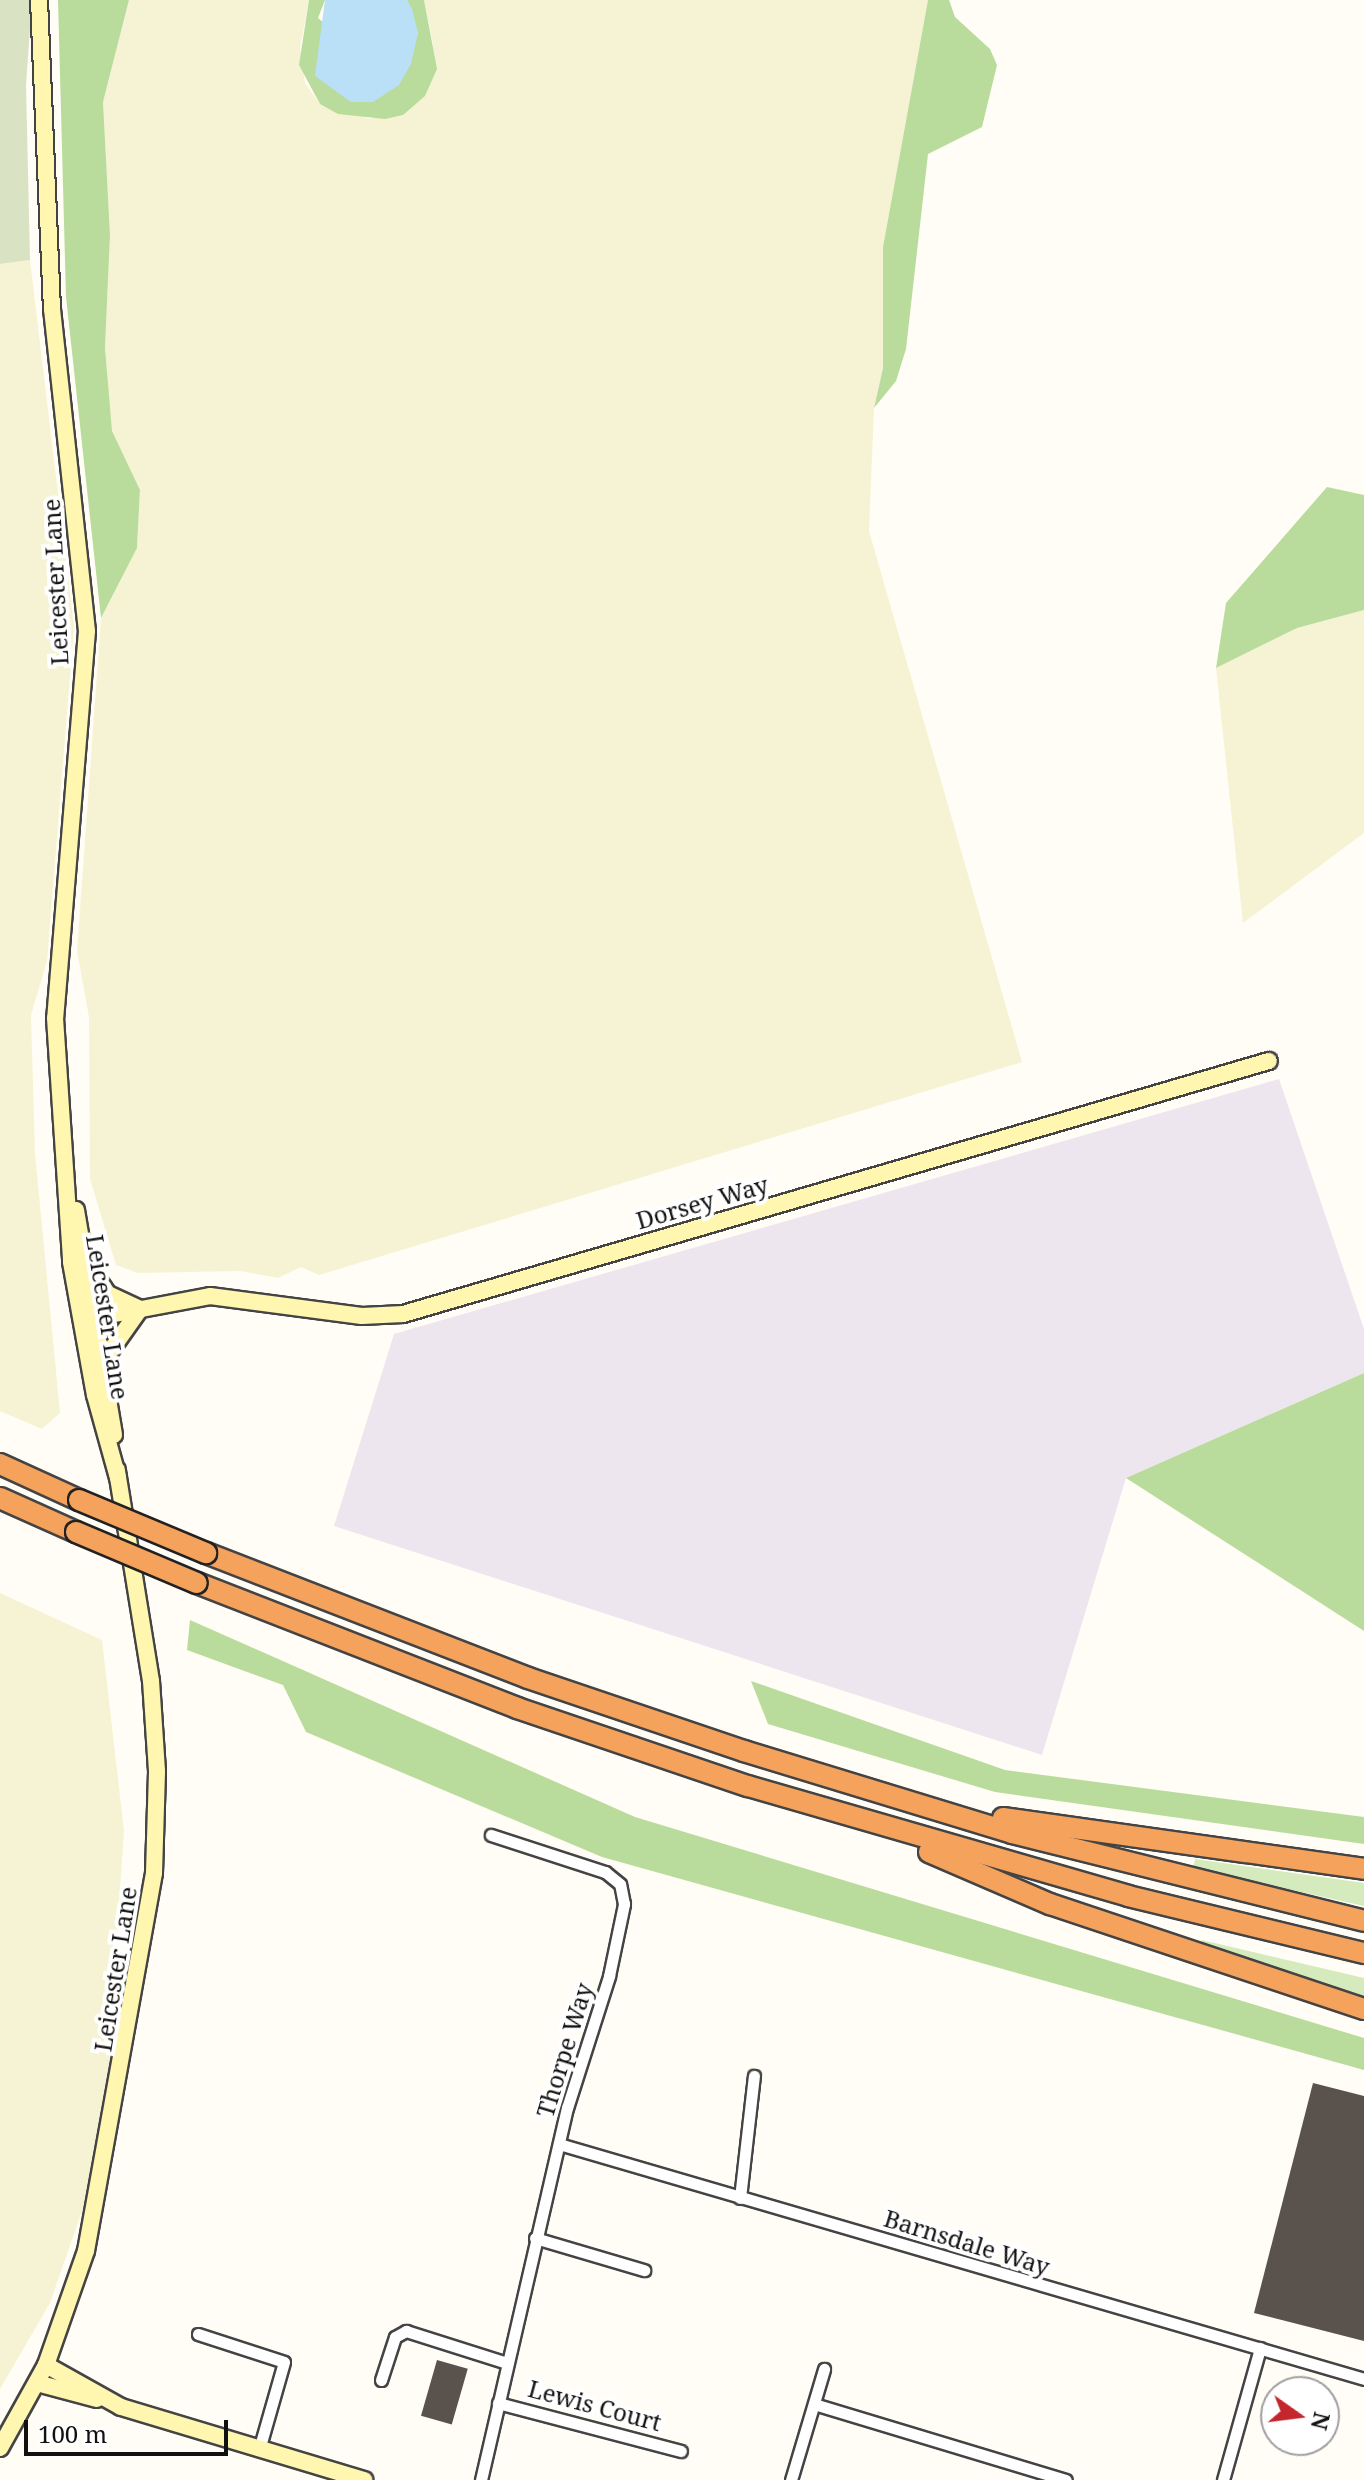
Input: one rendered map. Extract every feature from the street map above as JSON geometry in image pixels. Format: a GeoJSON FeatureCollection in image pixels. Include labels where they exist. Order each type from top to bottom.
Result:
{"type":"FeatureCollection","features":[{"type":"Feature","properties":{"kind":"highway"},"geometry":{"type":"LineString","coordinates":[[0,1464],[206,1553],[541,1683],[1012,1833],[1364,1921]]}},
{"type":"Feature","properties":{"kind":"highway"},"geometry":{"type":"LineString","coordinates":[[0,1498],[197,1583],[517,1708],[845,1816],[1128,1896],[1364,1953]]}},
{"type":"Feature","properties":{"kind":"highway"},"geometry":{"type":"LineString","coordinates":[[835,1778],[1020,1822],[1364,1869]]}},
{"type":"Feature","properties":{"kind":"highway"},"geometry":{"type":"LineString","coordinates":[[845,1816],[1050,1904],[1364,2009]]}},
{"type":"Feature","properties":{"kind":"street","name":"Leicester Lane"},"geometry":{"type":"LineString","coordinates":[[0,2448],[46,2365],[76,2289],[95,2216],[157,1840],[151,1681],[88,1319],[66,1162],[55,1018],[87,631],[52,309],[39,0]]}},
{"type":"Feature","properties":{"kind":"street","name":"Dorsey Way"},"geometry":{"type":"LineString","coordinates":[[88,1319],[227,1296],[362,1316],[403,1314],[1269,1061]]}},
{"type":"Feature","properties":{"kind":"street","name":"Leicester Lane"},"geometry":{"type":"LineString","coordinates":[[66,1162],[87,1258],[88,1319],[104,1360],[118,1478]]}},
{"type":"Feature","properties":{"kind":"street"},"geometry":{"type":"LineString","coordinates":[[87,1258],[108,1294],[140,1309],[104,1360]]}},
{"type":"Feature","properties":{"kind":"street","name":"Thorpe Way"},"geometry":{"type":"LineString","coordinates":[[481,2480],[535,2238],[623,1923],[620,1884],[605,1872],[491,1835]]}},
{"type":"Feature","properties":{"kind":"street"},"geometry":{"type":"LineString","coordinates":[[740,2198],[754,2076]]}},
{"type":"Feature","properties":{"kind":"street","name":"Barnsdale Way"},"geometry":{"type":"LineString","coordinates":[[559,2144],[1364,2379]]}},
{"type":"Feature","properties":{"kind":"street"},"geometry":{"type":"LineString","coordinates":[[535,2238],[644,2270]]}},
{"type":"Feature","properties":{"kind":"street"},"geometry":{"type":"LineString","coordinates":[[381,2380],[395,2337],[406,2331],[507,2363]]}},
{"type":"Feature","properties":{"kind":"street"},"geometry":{"type":"LineString","coordinates":[[198,2334],[284,2362],[259,2450]]}},
{"type":"Feature","properties":{"kind":"street"},"geometry":{"type":"LineString","coordinates":[[1223,2480],[1260,2348]]}},
{"type":"Feature","properties":{"kind":"street"},"geometry":{"type":"LineString","coordinates":[[46,2365],[103,2400]]}},
{"type":"Feature","properties":{"kind":"street"},"geometry":{"type":"LineString","coordinates":[[791,2480],[824,2369]]}},
{"type":"Feature","properties":{"kind":"street"},"geometry":{"type":"LineString","coordinates":[[37,2383],[103,2400],[364,2480]]}},
{"type":"Feature","properties":{"kind":"street","name":"Lewis Court"},"geometry":{"type":"LineString","coordinates":[[498,2403],[681,2451]]}},
{"type":"Feature","properties":{"kind":"street"},"geometry":{"type":"LineString","coordinates":[[814,2404],[1066,2480]]}},
{"type":"Feature","properties":{"kind":"shaded area"},"geometry":{"type":"Polygon","coordinates":[[[129,0],[309,0],[300,48],[305,83],[320,104],[371,119],[433,44],[424,0],[928,0],[883,247],[883,368],[874,408],[869,531],[1022,1062],[319,1275],[301,1267],[278,1278],[240,1271],[138,1273],[116,1265],[90,1179],[89,1017],[77,951],[101,618],[137,548],[140,490],[111,431],[105,348],[110,235],[103,102],[129,0]]]}},
{"type":"Feature","properties":{"kind":"shaded area"},"geometry":{"type":"Polygon","coordinates":[[[30,260],[74,627],[47,961],[31,1015],[35,1153],[60,1413],[42,1429],[0,1411],[0,264],[30,260]]]}},
{"type":"Feature","properties":{"kind":"shaded area"},"geometry":{"type":"Polygon","coordinates":[[[1364,610],[1364,833],[1243,923],[1216,668],[1297,628],[1364,610]]]}},
{"type":"Feature","properties":{"kind":"shaded area"},"geometry":{"type":"Polygon","coordinates":[[[1279,1079],[1364,1329],[1364,1373],[1126,1478],[1042,1755],[334,1526],[394,1334],[1279,1079]]]}},
{"type":"Feature","properties":{"kind":"shaded area"},"geometry":{"type":"Polygon","coordinates":[[[0,1593],[102,1640],[124,1831],[116,1946],[119,2029],[83,2208],[50,2303],[0,2389],[0,1593]]]}},
{"type":"Feature","properties":{"kind":"green space"},"geometry":{"type":"Polygon","coordinates":[[[0,0],[32,0],[26,85],[30,260],[0,264],[0,0]]]}},
{"type":"Feature","properties":{"kind":"green space"},"geometry":{"type":"Polygon","coordinates":[[[58,0],[129,0],[103,102],[110,235],[105,348],[112,431],[140,490],[137,548],[101,618],[66,297],[58,0]]]}},
{"type":"Feature","properties":{"kind":"green space"},"geometry":{"type":"Polygon","coordinates":[[[309,0],[325,0],[318,18],[398,85],[418,33],[407,0],[424,0],[437,69],[425,96],[403,115],[385,119],[338,114],[320,104],[299,65],[309,0]]]}},
{"type":"Feature","properties":{"kind":"green space"},"geometry":{"type":"Polygon","coordinates":[[[928,0],[949,0],[955,17],[990,49],[997,65],[982,127],[928,154],[906,349],[896,381],[874,408],[883,368],[883,247],[928,0]]]}},
{"type":"Feature","properties":{"kind":"green space"},"geometry":{"type":"Polygon","coordinates":[[[1327,487],[1364,495],[1364,610],[1297,628],[1216,668],[1226,603],[1327,487]]]}},
{"type":"Feature","properties":{"kind":"green space"},"geometry":{"type":"Polygon","coordinates":[[[1364,1373],[1364,1631],[1126,1478],[1364,1373]]]}},
{"type":"Feature","properties":{"kind":"green space"},"geometry":{"type":"Polygon","coordinates":[[[190,1620],[635,1817],[1364,2038],[1364,2070],[602,1857],[306,1732],[283,1685],[187,1650],[190,1620]]]}},
{"type":"Feature","properties":{"kind":"green space"},"geometry":{"type":"Polygon","coordinates":[[[751,1681],[1005,1770],[1364,1817],[1364,1844],[995,1792],[768,1724],[751,1681]]]}},
{"type":"Feature","properties":{"kind":"green space"},"geometry":{"type":"Polygon","coordinates":[[[1195,1859],[1364,1883],[1364,1906],[1193,1868],[1195,1859]]]}},
{"type":"Feature","properties":{"kind":"green space"},"geometry":{"type":"Polygon","coordinates":[[[1202,1940],[1364,1978],[1364,1998],[1200,1948],[1202,1940]]]}},
{"type":"Feature","properties":{"kind":"water"},"geometry":{"type":"Polygon","coordinates":[[[325,0],[407,0],[412,9],[418,33],[411,64],[399,85],[373,102],[351,102],[315,76],[325,0]]]}},
{"type":"Feature","properties":{"kind":"building"},"geometry":{"type":"Polygon","coordinates":[[[1313,2083],[1364,2096],[1364,2341],[1254,2313],[1313,2083]]]}},
{"type":"Feature","properties":{"kind":"building"},"geometry":{"type":"Polygon","coordinates":[[[437,2360],[468,2369],[452,2425],[421,2416],[437,2360]]]}}]}
